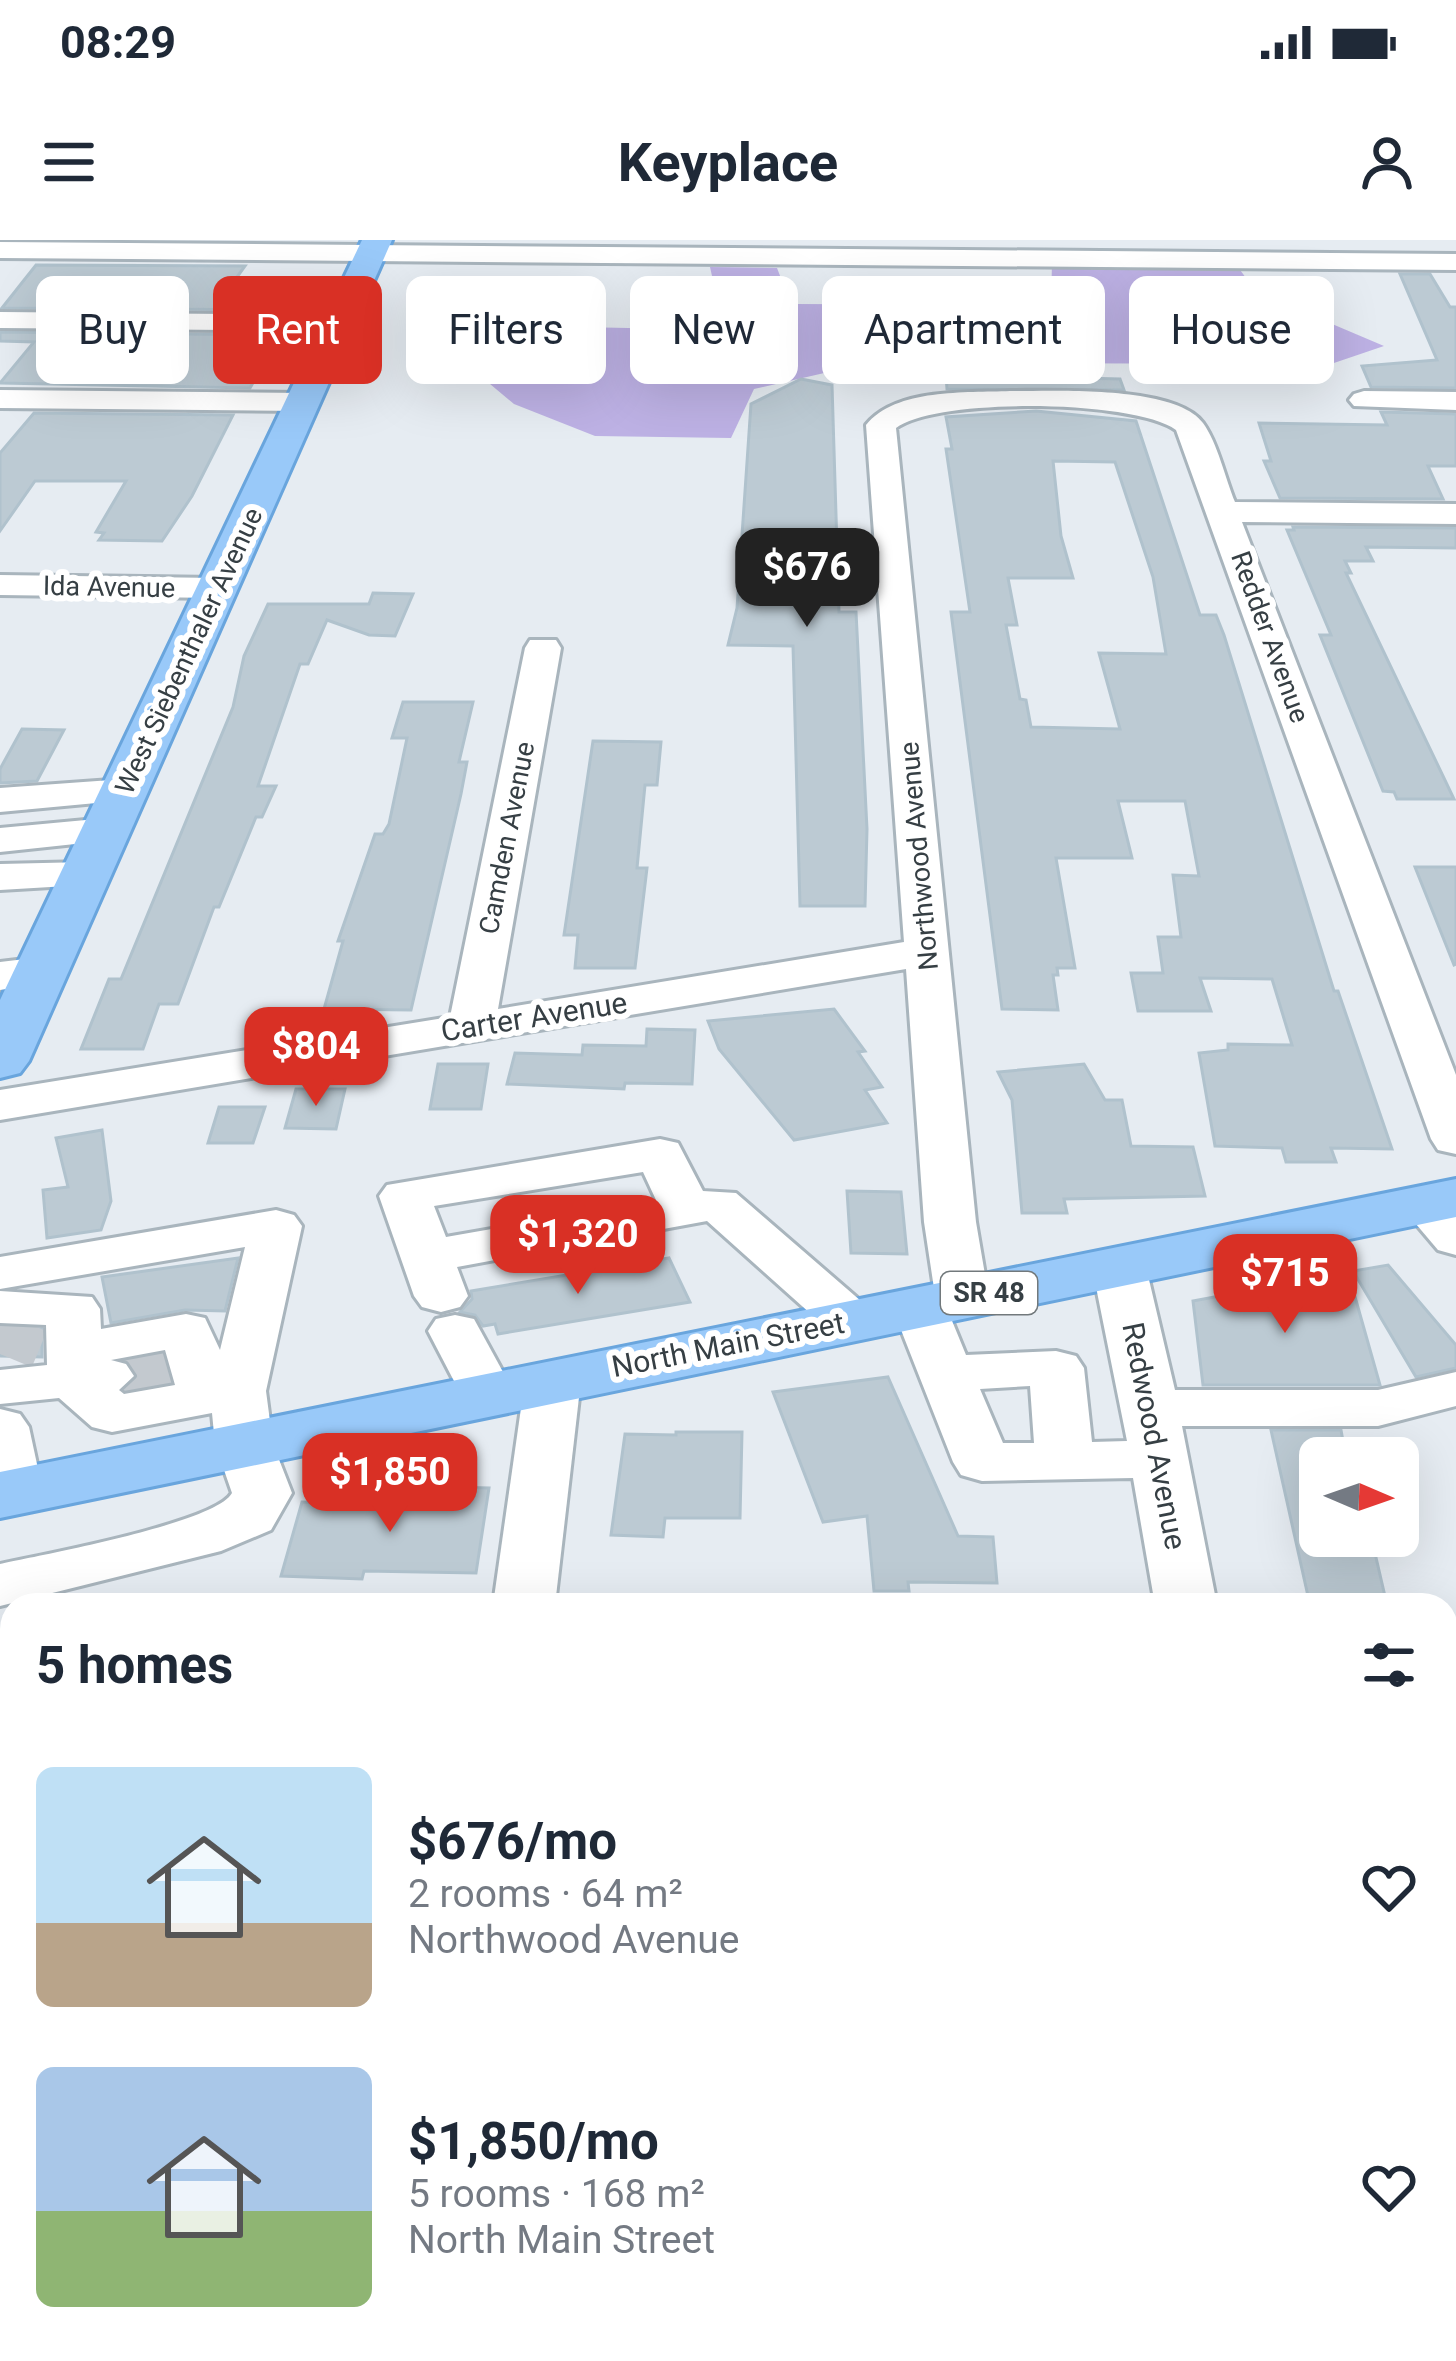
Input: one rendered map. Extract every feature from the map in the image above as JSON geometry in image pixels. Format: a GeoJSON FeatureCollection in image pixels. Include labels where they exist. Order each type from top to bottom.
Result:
{"type":"FeatureCollection","features":[{"type":"Feature","properties":{"kind":"main road","name":"West Siebenthaler Avenue"},"geometry":{"type":"LineString","coordinates":[[360,276],[374,246]]}},
{"type":"Feature","properties":{"kind":"main road","name":"West Siebenthaler Avenue"},"geometry":{"type":"LineString","coordinates":[[0,1061],[21,973],[86,875],[310,384]]}},
{"type":"Feature","properties":{"kind":"main road","name":"North Main Street"},"geometry":{"type":"LineString","coordinates":[[4,1472],[213,1390],[520,1387],[1120,1267],[1446,1214]]}},
{"type":"Feature","properties":{"kind":"street"},"geometry":{"type":"LineString","coordinates":[[541,254],[573,240]]}},
{"type":"Feature","properties":{"kind":"street"},"geometry":{"type":"LineString","coordinates":[[0,250],[374,246],[541,254],[856,248],[1456,262]]}},
{"type":"Feature","properties":{"kind":"street"},"geometry":{"type":"LineString","coordinates":[[0,320],[213,322]]}},
{"type":"Feature","properties":{"kind":"street"},"geometry":{"type":"LineString","coordinates":[[0,399],[302,402]]}},
{"type":"Feature","properties":{"kind":"street"},"geometry":{"type":"LineString","coordinates":[[1364,400],[1456,400]]}},
{"type":"Feature","properties":{"kind":"street","name":"Redder Avenue"},"geometry":{"type":"LineString","coordinates":[[888,415],[912,406],[953,402],[1154,408],[1190,426],[1452,1115]]}},
{"type":"Feature","properties":{"kind":"street","name":"Northwood Avenue"},"geometry":{"type":"LineString","coordinates":[[888,415],[881,425],[950,1222],[940,1303],[947,1373],[982,1462],[1065,1460]]}},
{"type":"Feature","properties":{"kind":"street"},"geometry":{"type":"LineString","coordinates":[[1224,512],[1456,514]]}},
{"type":"Feature","properties":{"kind":"street","name":"Ida Avenue"},"geometry":{"type":"LineString","coordinates":[[0,585],[218,588]]}},
{"type":"Feature","properties":{"kind":"street","name":"Camden Avenue"},"geometry":{"type":"LineString","coordinates":[[471,1028],[543,648]]}},
{"type":"Feature","properties":{"kind":"street"},"geometry":{"type":"LineString","coordinates":[[0,800],[116,811]]}},
{"type":"Feature","properties":{"kind":"street"},"geometry":{"type":"LineString","coordinates":[[0,840],[116,811]]}},
{"type":"Feature","properties":{"kind":"street"},"geometry":{"type":"LineString","coordinates":[[0,877],[86,875]]}},
{"type":"Feature","properties":{"kind":"street","name":"Carter Avenue"},"geometry":{"type":"LineString","coordinates":[[0,1105],[927,952]]}},
{"type":"Feature","properties":{"kind":"street"},"geometry":{"type":"LineString","coordinates":[[524,1593],[520,1387],[440,1294],[702,1207],[850,1320]]}},
{"type":"Feature","properties":{"kind":"street"},"geometry":{"type":"LineString","coordinates":[[0,1586],[200,1537],[250,1516],[262,1492],[213,1390],[276,1226],[7,1332]]}},
{"type":"Feature","properties":{"kind":"street","name":"Redwood Avenue"},"geometry":{"type":"LineString","coordinates":[[1120,1267],[1184,1593]]}},
{"type":"Feature","properties":{"kind":"street"},"geometry":{"type":"LineString","coordinates":[[7,1332],[73,1309],[90,1369],[112,1414],[213,1390]]}},
{"type":"Feature","properties":{"kind":"street"},"geometry":{"type":"LineString","coordinates":[[7,1332],[90,1369]]}},
{"type":"Feature","properties":{"kind":"street"},"geometry":{"type":"LineString","coordinates":[[947,1373],[1056,1368],[1065,1460],[1154,1434],[1378,1408],[1456,1389]]}},
{"type":"Feature","properties":{"kind":"shaded area"},"geometry":{"type":"Polygon","coordinates":[[[1052,262],[1235,263],[1245,276],[1129,276],[1129,364],[1105,364],[1105,276],[1052,276],[1052,262]]]}},
{"type":"Feature","properties":{"kind":"shaded area"},"geometry":{"type":"Polygon","coordinates":[[[710,267],[777,268],[780,276],[712,276],[710,267]]]}},
{"type":"Feature","properties":{"kind":"shaded area"},"geometry":{"type":"Polygon","coordinates":[[[798,304],[822,304],[822,373],[798,379],[798,304]]]}},
{"type":"Feature","properties":{"kind":"shaded area"},"geometry":{"type":"Polygon","coordinates":[[[1334,325],[1384,346],[1334,363],[1334,325]]]}},
{"type":"Feature","properties":{"kind":"shaded area"},"geometry":{"type":"Polygon","coordinates":[[[606,328],[630,328],[630,384],[776,384],[754,389],[731,438],[595,436],[514,404],[490,384],[606,384],[606,328]]]}},
{"type":"Feature","properties":{"kind":"building"},"geometry":{"type":"Polygon","coordinates":[[[36,265],[245,266],[238,276],[213,276],[213,309],[189,309],[189,276],[36,276],[36,308],[2,308],[36,265]]]}},
{"type":"Feature","properties":{"kind":"building"},"geometry":{"type":"Polygon","coordinates":[[[1400,274],[1430,274],[1450,307],[1456,307],[1456,388],[1371,387],[1362,366],[1437,360],[1400,274]]]}},
{"type":"Feature","properties":{"kind":"building"},"geometry":{"type":"Polygon","coordinates":[[[0,332],[36,332],[36,384],[0,383],[34,342],[0,341],[0,332]]]}},
{"type":"Feature","properties":{"kind":"building"},"geometry":{"type":"Polygon","coordinates":[[[189,334],[213,334],[213,384],[252,384],[250,388],[50,384],[189,384],[189,334]]]}},
{"type":"Feature","properties":{"kind":"building"},"geometry":{"type":"Polygon","coordinates":[[[1105,379],[1120,379],[1124,390],[947,389],[947,384],[1105,384],[1105,379]]]}},
{"type":"Feature","properties":{"kind":"building"},"geometry":{"type":"Polygon","coordinates":[[[798,380],[832,385],[839,612],[856,612],[867,829],[865,906],[800,906],[793,646],[728,645],[737,608],[751,404],[798,380]]]}},
{"type":"Feature","properties":{"kind":"building"},"geometry":{"type":"Polygon","coordinates":[[[1036,411],[1136,421],[1200,615],[1216,615],[1224,635],[1334,991],[1338,991],[1392,1149],[1331,1148],[1336,1162],[1286,1162],[1282,1148],[1215,1146],[1199,1053],[1228,1050],[1228,1044],[1292,1045],[1272,979],[1200,978],[1211,1011],[1138,1011],[1131,973],[1163,973],[1158,937],[1181,937],[1173,875],[1199,876],[1185,801],[1118,801],[1132,858],[1056,858],[1075,968],[1057,968],[1058,975],[1053,975],[1058,1010],[1002,1009],[951,612],[970,612],[946,449],[952,449],[946,417],[1036,411]],[[1053,461],[1061,536],[1073,578],[1008,578],[1017,625],[1006,625],[1020,699],[1026,700],[1031,727],[1120,729],[1099,653],[1166,654],[1153,577],[1115,462],[1053,461]]]}},
{"type":"Feature","properties":{"kind":"building"},"geometry":{"type":"Polygon","coordinates":[[[1381,412],[1456,414],[1456,466],[1428,466],[1443,499],[1280,498],[1264,461],[1271,461],[1259,423],[1387,425],[1381,412]]]}},
{"type":"Feature","properties":{"kind":"building"},"geometry":{"type":"Polygon","coordinates":[[[34,413],[233,415],[192,496],[162,541],[99,540],[104,533],[96,532],[126,481],[35,481],[0,531],[0,453],[34,413]]]}},
{"type":"Feature","properties":{"kind":"building"},"geometry":{"type":"Polygon","coordinates":[[[1456,528],[1456,548],[1366,547],[1373,561],[1345,561],[1351,573],[1346,573],[1454,799],[1397,799],[1394,792],[1383,791],[1320,635],[1331,635],[1287,530],[1456,528]]]}},
{"type":"Feature","properties":{"kind":"building"},"geometry":{"type":"Polygon","coordinates":[[[373,593],[413,594],[395,636],[369,635],[327,620],[308,664],[300,664],[258,786],[276,786],[262,817],[256,817],[219,907],[214,907],[178,1004],[159,1004],[143,1049],[81,1049],[109,979],[121,979],[233,707],[244,656],[268,604],[369,604],[373,593]]]}},
{"type":"Feature","properties":{"kind":"building"},"geometry":{"type":"Polygon","coordinates":[[[403,702],[473,702],[459,762],[467,762],[461,794],[411,1010],[324,1009],[343,941],[338,941],[375,834],[383,834],[389,824],[407,738],[392,738],[403,702]]]}},
{"type":"Feature","properties":{"kind":"building"},"geometry":{"type":"Polygon","coordinates":[[[22,729],[64,730],[37,781],[0,783],[0,769],[22,729]]]}},
{"type":"Feature","properties":{"kind":"building"},"geometry":{"type":"Polygon","coordinates":[[[593,741],[661,742],[657,785],[645,785],[637,868],[647,868],[635,968],[575,968],[578,935],[564,935],[593,741]]]}},
{"type":"Feature","properties":{"kind":"building"},"geometry":{"type":"Polygon","coordinates":[[[1415,867],[1456,867],[1454,965],[1415,867]]]}},
{"type":"Feature","properties":{"kind":"building"},"geometry":{"type":"Polygon","coordinates":[[[834,1009],[865,1051],[858,1052],[882,1087],[865,1090],[887,1123],[794,1140],[719,1049],[708,1021],[834,1009]]]}},
{"type":"Feature","properties":{"kind":"building"},"geometry":{"type":"Polygon","coordinates":[[[647,1029],[695,1030],[692,1084],[625,1083],[624,1089],[507,1084],[515,1053],[582,1055],[583,1045],[646,1046],[647,1029]]]}},
{"type":"Feature","properties":{"kind":"building"},"geometry":{"type":"Polygon","coordinates":[[[438,1064],[488,1064],[481,1109],[430,1109],[438,1064]]]}},
{"type":"Feature","properties":{"kind":"building"},"geometry":{"type":"Polygon","coordinates":[[[1084,1064],[1105,1100],[1122,1100],[1131,1146],[1193,1147],[1205,1196],[1064,1199],[1067,1213],[1022,1213],[1012,1100],[998,1072],[1084,1064]]]}},
{"type":"Feature","properties":{"kind":"building"},"geometry":{"type":"Polygon","coordinates":[[[296,1089],[345,1089],[336,1129],[285,1128],[296,1089]]]}},
{"type":"Feature","properties":{"kind":"building"},"geometry":{"type":"Polygon","coordinates":[[[219,1107],[265,1107],[253,1143],[208,1143],[219,1107]]]}},
{"type":"Feature","properties":{"kind":"building"},"geometry":{"type":"Polygon","coordinates":[[[102,1130],[111,1201],[101,1230],[47,1238],[43,1190],[68,1187],[56,1138],[102,1130]]]}},
{"type":"Feature","properties":{"kind":"building"},"geometry":{"type":"Polygon","coordinates":[[[847,1191],[901,1192],[907,1254],[851,1253],[847,1191]]]}},
{"type":"Feature","properties":{"kind":"building"},"geometry":{"type":"Polygon","coordinates":[[[238,1258],[225,1311],[185,1310],[111,1323],[102,1277],[238,1258]]]}},
{"type":"Feature","properties":{"kind":"building"},"geometry":{"type":"Polygon","coordinates":[[[669,1258],[690,1302],[498,1334],[495,1324],[483,1326],[475,1315],[460,1312],[472,1299],[471,1291],[669,1258]]]}},
{"type":"Feature","properties":{"kind":"building"},"geometry":{"type":"Polygon","coordinates":[[[1388,1265],[1456,1345],[1456,1368],[1416,1377],[1353,1271],[1388,1265]]]}},
{"type":"Feature","properties":{"kind":"building"},"geometry":{"type":"Polygon","coordinates":[[[1348,1272],[1380,1385],[1203,1385],[1193,1301],[1348,1272]]]}},
{"type":"Feature","properties":{"kind":"building"},"geometry":{"type":"Polygon","coordinates":[[[0,1328],[42,1329],[42,1357],[0,1356],[0,1328]]]}},
{"type":"Feature","properties":{"kind":"building"},"geometry":{"type":"Polygon","coordinates":[[[162,1355],[169,1381],[127,1389],[138,1377],[129,1361],[162,1355]]]}},
{"type":"Feature","properties":{"kind":"building"},"geometry":{"type":"Polygon","coordinates":[[[888,1377],[958,1536],[993,1537],[997,1583],[908,1582],[909,1591],[874,1591],[867,1516],[823,1522],[773,1392],[888,1377]]]}},
{"type":"Feature","properties":{"kind":"building"},"geometry":{"type":"Polygon","coordinates":[[[1271,1430],[1341,1430],[1342,1437],[1299,1437],[1299,1556],[1271,1430]]]}},
{"type":"Feature","properties":{"kind":"building"},"geometry":{"type":"Polygon","coordinates":[[[742,1432],[740,1518],[665,1518],[663,1537],[611,1535],[625,1434],[742,1432]]]}},
{"type":"Feature","properties":{"kind":"building"},"geometry":{"type":"Polygon","coordinates":[[[398,1486],[489,1488],[476,1573],[364,1571],[362,1579],[281,1576],[302,1502],[395,1505],[398,1486]]]}},
{"type":"Feature","properties":{"kind":"building"},"geometry":{"type":"Polygon","coordinates":[[[1299,1557],[1376,1557],[1384,1593],[1307,1593],[1299,1557]]]}},
{"type":"Feature","properties":{"kind":"tunnel"},"geometry":{"type":"LineString","coordinates":[[5,1356],[20,1320]]}},
{"type":"Feature","properties":{"kind":"tunnel"},"geometry":{"type":"LineString","coordinates":[[120,1374],[182,1362]]}}]}
